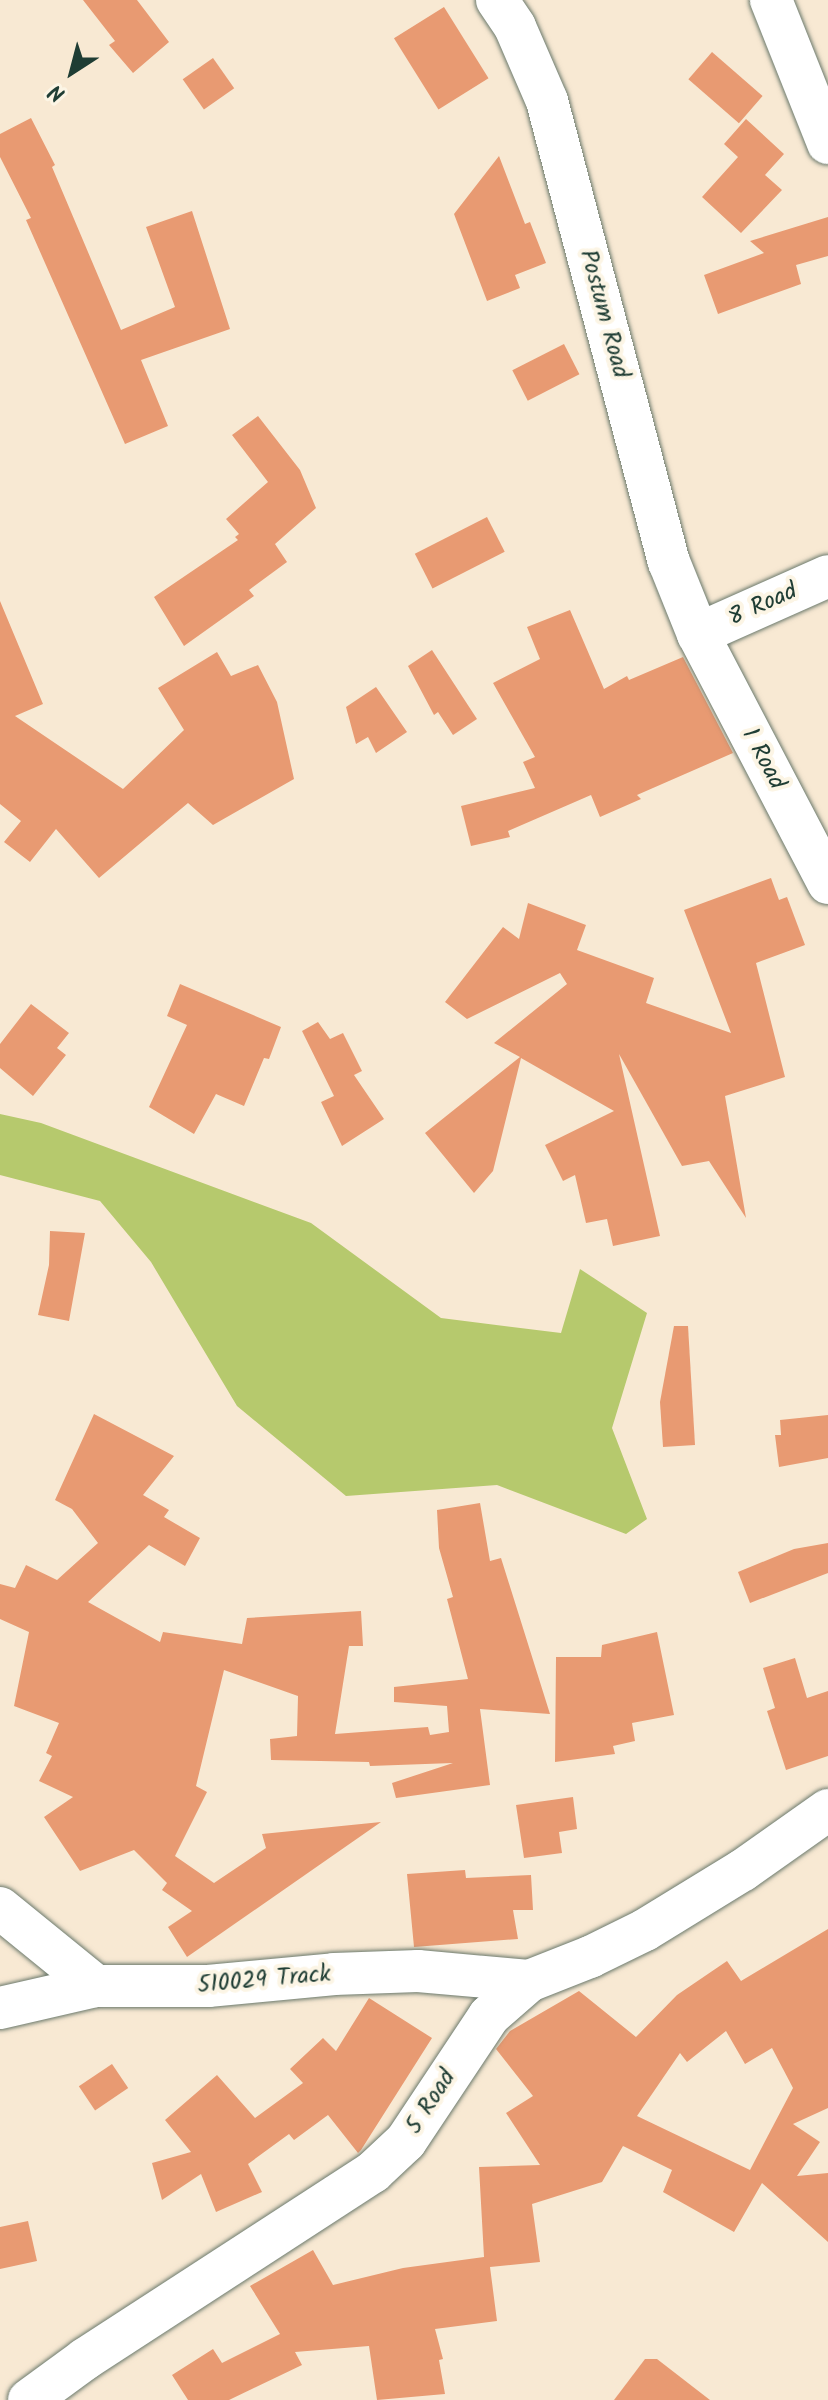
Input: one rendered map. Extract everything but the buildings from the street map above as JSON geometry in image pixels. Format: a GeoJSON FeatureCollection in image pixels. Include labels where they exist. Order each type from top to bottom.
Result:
{"type":"FeatureCollection","features":[{"type":"Feature","properties":{"kind":"street","name":"Postum Road"},"geometry":{"type":"LineString","coordinates":[[497,0],[515,27],[547,101],[669,562],[698,634]]}},
{"type":"Feature","properties":{"kind":"street"},"geometry":{"type":"LineString","coordinates":[[771,0],[828,143]]}},
{"type":"Feature","properties":{"kind":"street","name":"8 Road"},"geometry":{"type":"LineString","coordinates":[[698,634],[828,576]]}},
{"type":"Feature","properties":{"kind":"street","name":"1 Road"},"geometry":{"type":"LineString","coordinates":[[698,634],[828,883]]}},
{"type":"Feature","properties":{"kind":"street","name":"5 Road"},"geometry":{"type":"LineString","coordinates":[[29,2400],[85,2359],[373,2172],[406,2141],[489,2016],[529,1981],[590,1957],[645,1930],[743,1870],[828,1810]]}},
{"type":"Feature","properties":{"kind":"street"},"geometry":{"type":"LineString","coordinates":[[0,1908],[96,1986]]}},
{"type":"Feature","properties":{"kind":"street","name":"510029 Track"},"geometry":{"type":"LineString","coordinates":[[0,2008],[96,1986],[208,1986],[334,1974],[418,1971],[529,1981]]}},
{"type":"Feature","properties":{"kind":"green space"},"geometry":{"type":"Polygon","coordinates":[[[0,1114],[41,1123],[311,1223],[441,1318],[561,1333],[580,1269],[647,1313],[612,1428],[647,1519],[626,1534],[497,1485],[346,1496],[237,1406],[151,1262],[100,1201],[0,1175],[0,1114]]]}}]}
